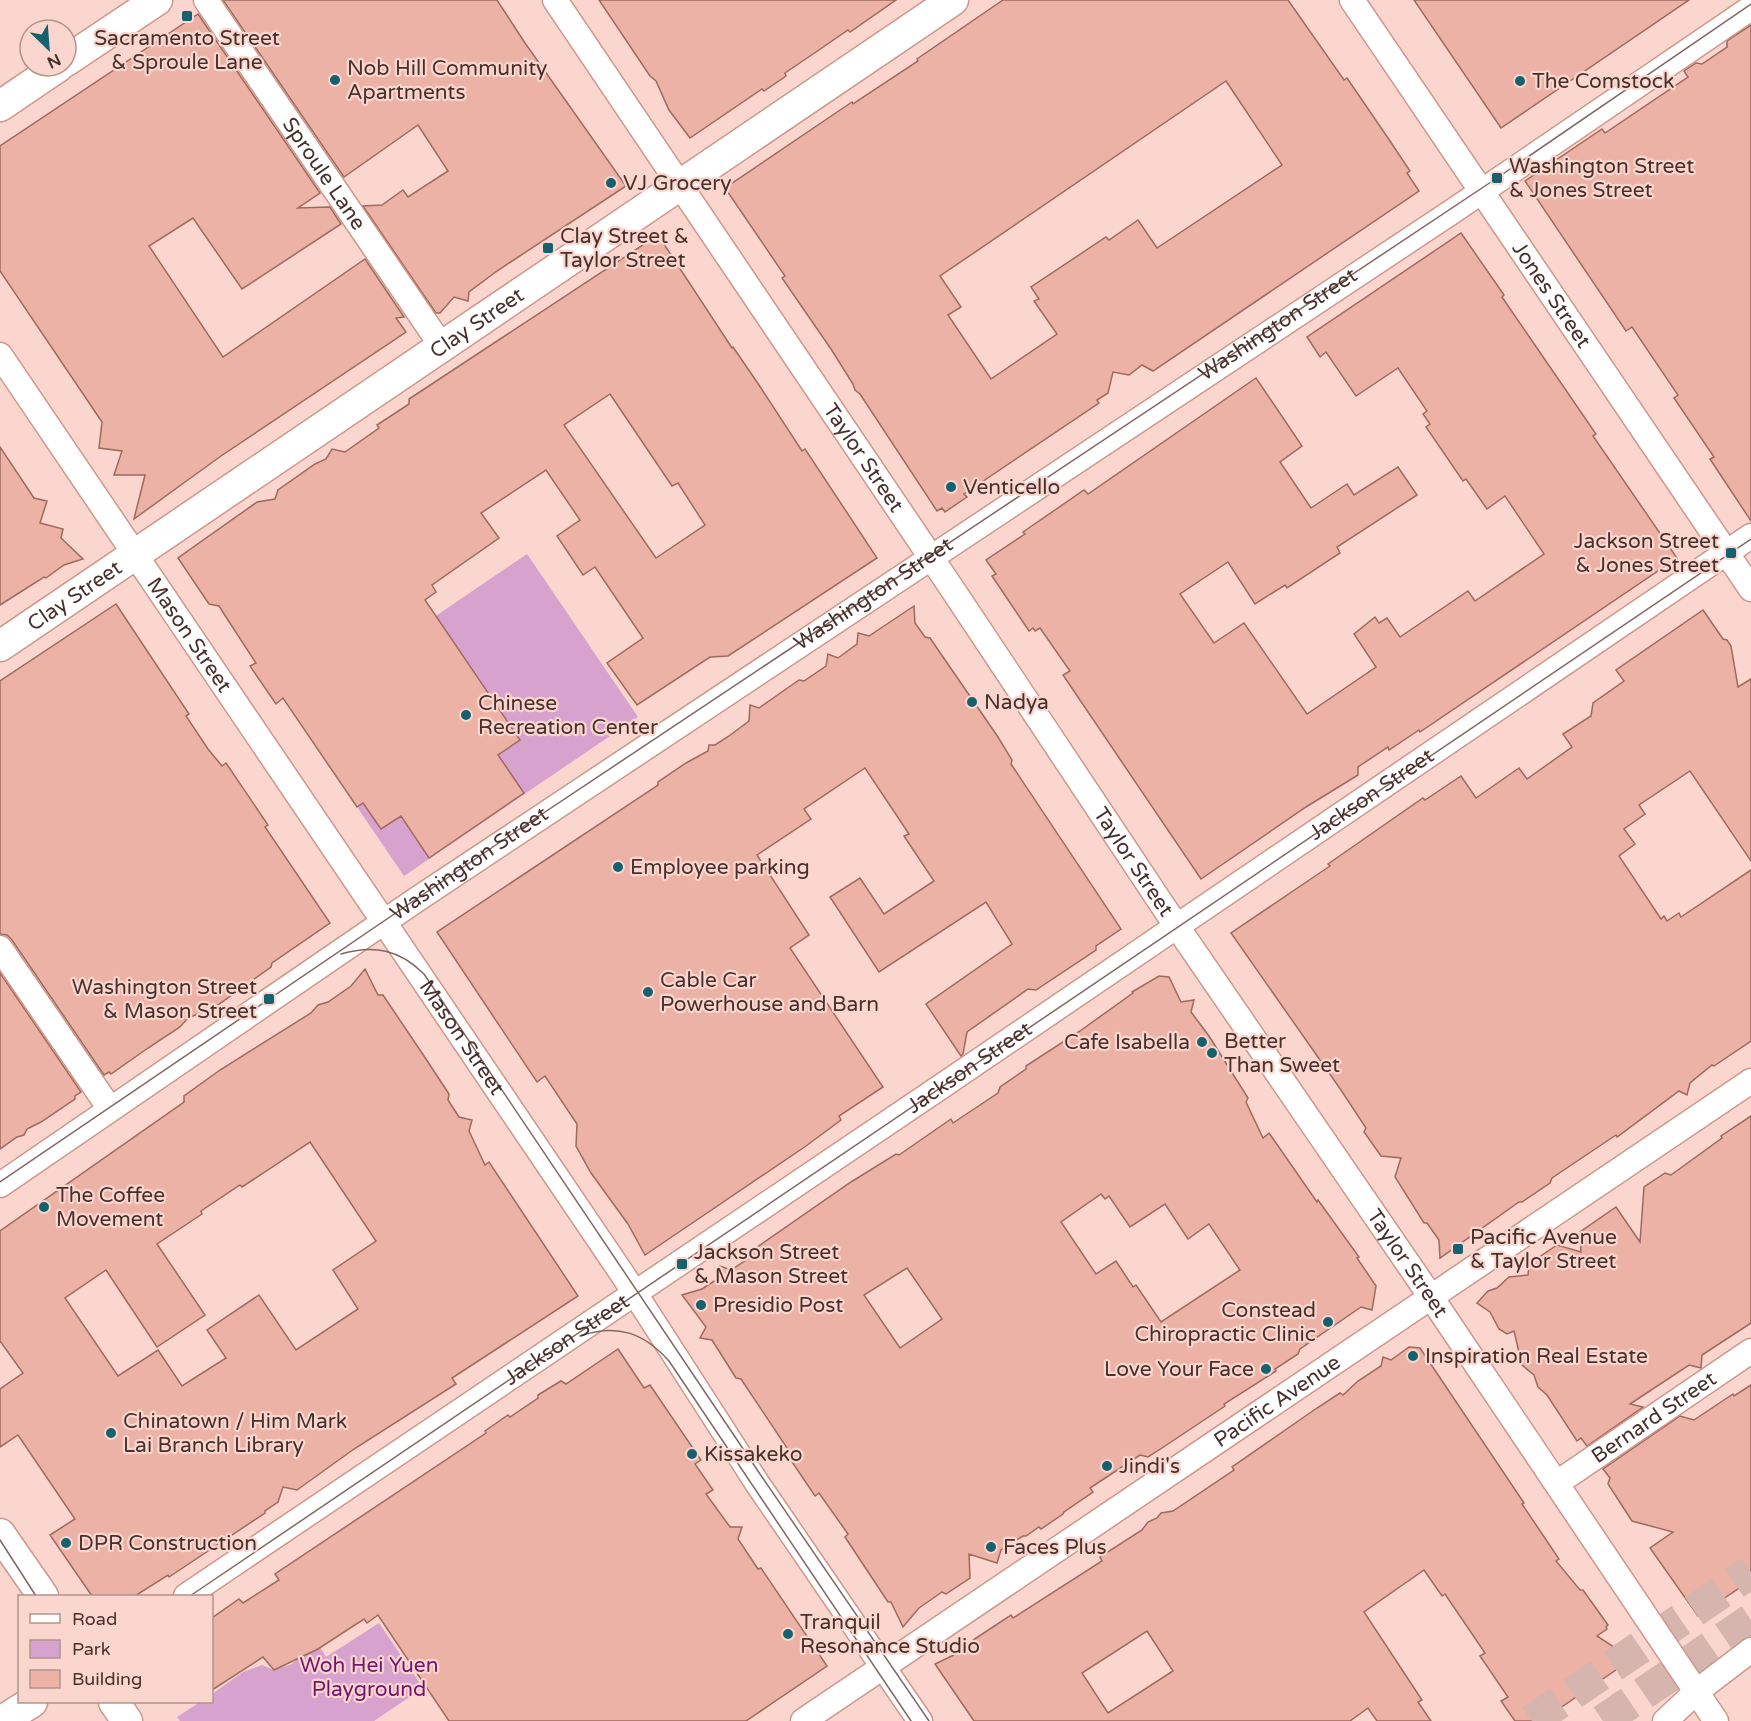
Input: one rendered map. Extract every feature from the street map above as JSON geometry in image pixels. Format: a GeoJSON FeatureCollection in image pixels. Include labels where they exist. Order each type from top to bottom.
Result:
{"type":"FeatureCollection","features":[{"type":"Feature","properties":{"kind":"street"},"geometry":{"type":"LineString","coordinates":[[78,53],[157,0]]}},
{"type":"Feature","properties":{"kind":"street","name":"Sproule Lane"},"geometry":{"type":"LineString","coordinates":[[206,0],[443,348]]}},
{"type":"Feature","properties":{"kind":"street","name":"Taylor Street"},"geometry":{"type":"LineString","coordinates":[[555,0],[931,556],[1176,926],[1431,1297],[1716,1721]]}},
{"type":"Feature","properties":{"kind":"street","name":"Clay Street"},"geometry":{"type":"LineString","coordinates":[[0,646],[443,348],[526,288],[953,0]]}},
{"type":"Feature","properties":{"kind":"street","name":"Jones Street"},"geometry":{"type":"LineString","coordinates":[[1352,0],[1751,589]]}},
{"type":"Feature","properties":{"kind":"street","name":"Washington Street"},"geometry":{"type":"LineString","coordinates":[[0,1185],[383,923],[1481,191],[1751,8]]}},
{"type":"Feature","properties":{"kind":"street"},"geometry":{"type":"LineString","coordinates":[[0,106],[41,78]]}},
{"type":"Feature","properties":{"kind":"street","name":"Mason Street"},"geometry":{"type":"LineString","coordinates":[[0,355],[635,1293],[757,1483],[920,1721]]}},
{"type":"Feature","properties":{"kind":"street","name":"Jackson Street"},"geometry":{"type":"LineString","coordinates":[[187,1595],[1751,536]]}},
{"type":"Feature","properties":{"kind":"street"},"geometry":{"type":"LineString","coordinates":[[0,948],[110,1109]]}},
{"type":"Feature","properties":{"kind":"street","name":"Pacific Avenue"},"geometry":{"type":"LineString","coordinates":[[803,1721],[1751,1081]]}},
{"type":"Feature","properties":{"kind":"street","name":"Bernard Street"},"geometry":{"type":"LineString","coordinates":[[1557,1483],[1751,1351]]}},
{"type":"Feature","properties":{"kind":"street"},"geometry":{"type":"LineString","coordinates":[[0,1534],[42,1595]]}},
{"type":"Feature","properties":{"kind":"street"},"geometry":{"type":"LineString","coordinates":[[1665,1721],[1696,1692],[1751,1650]]}},
{"type":"Feature","properties":{"kind":"street"},"geometry":{"type":"LineString","coordinates":[[2,1721],[29,1703]]}},
{"type":"Feature","properties":{"kind":"street"},"geometry":{"type":"LineString","coordinates":[[115,1703],[126,1721]]}},
{"type":"Feature","properties":{"kind":"green space","name":"Chinese Recreation Center"},"geometry":{"type":"Polygon","coordinates":[[[527,554],[638,717],[404,876],[293,713],[527,554]]]}},
{"type":"Feature","properties":{"kind":"green space","name":"Woh Hei Yuen Playground"},"geometry":{"type":"Polygon","coordinates":[[[379,1623],[423,1688],[374,1721],[180,1721],[177,1717],[198,1703],[213,1703],[213,1693],[243,1672],[262,1665],[274,1670],[292,1664],[317,1642],[326,1657],[379,1623]]]}},
{"type":"Feature","properties":{"kind":"building"},"geometry":{"type":"Polygon","coordinates":[[[223,0],[497,0],[626,186],[497,271],[469,292],[468,301],[454,297],[440,313],[436,313],[363,206],[382,205],[403,190],[408,197],[448,171],[418,125],[344,177],[223,0]]]}},
{"type":"Feature","properties":{"kind":"building"},"geometry":{"type":"Polygon","coordinates":[[[599,0],[896,0],[785,73],[786,76],[764,91],[762,89],[690,138],[669,110],[656,81],[650,76],[599,0]]]}},
{"type":"Feature","properties":{"kind":"building"},"geometry":{"type":"Polygon","coordinates":[[[1003,0],[1288,0],[1344,80],[1347,78],[1410,171],[1407,173],[1419,191],[1153,371],[1142,365],[1129,375],[1113,372],[1108,393],[1097,400],[1099,403],[964,494],[967,497],[945,512],[942,508],[937,511],[860,394],[855,390],[831,349],[782,278],[785,276],[725,188],[852,102],[853,104],[918,61],[917,59],[1003,0]],[[1226,81],[940,276],[961,307],[948,315],[991,379],[1057,334],[1034,301],[1039,299],[1031,287],[1106,237],[1109,240],[1138,220],[1157,248],[1282,165],[1226,81]]]}},
{"type":"Feature","properties":{"kind":"building","name":"The Comstock"},"geometry":{"type":"Polygon","coordinates":[[[1414,0],[1689,0],[1501,128],[1414,0]]]}},
{"type":"Feature","properties":{"kind":"building"},"geometry":{"type":"Polygon","coordinates":[[[198,14],[320,193],[298,208],[330,207],[341,224],[242,289],[193,218],[149,246],[223,357],[365,259],[404,317],[396,318],[406,332],[221,456],[134,519],[145,475],[114,475],[122,451],[99,448],[102,422],[0,271],[0,146],[198,14]]]}},
{"type":"Feature","properties":{"kind":"building"},"geometry":{"type":"Polygon","coordinates":[[[1751,25],[1751,521],[1710,459],[1714,457],[1674,398],[1678,395],[1632,327],[1626,331],[1525,181],[1602,129],[1605,133],[1688,77],[1684,71],[1696,63],[1702,64],[1727,47],[1727,41],[1751,25]]]}},
{"type":"Feature","properties":{"kind":"building"},"geometry":{"type":"Polygon","coordinates":[[[1461,233],[1596,434],[1593,436],[1677,558],[1420,732],[1419,730],[1389,750],[1388,747],[1358,767],[1358,775],[1306,807],[1201,879],[1063,675],[1070,671],[1040,628],[1035,631],[1033,628],[1029,631],[992,576],[996,574],[986,560],[1084,490],[1088,494],[1256,378],[1302,446],[1280,462],[1311,508],[1347,484],[1354,495],[1398,467],[1417,495],[1337,547],[1340,553],[1287,588],[1285,585],[1255,604],[1228,562],[1180,594],[1214,643],[1244,623],[1307,714],[1376,667],[1354,634],[1375,617],[1379,623],[1387,618],[1400,637],[1468,591],[1475,601],[1544,554],[1505,496],[1487,509],[1466,479],[1463,481],[1426,427],[1430,424],[1423,414],[1427,411],[1398,368],[1356,396],[1326,352],[1320,357],[1307,337],[1461,233]]]}},
{"type":"Feature","properties":{"kind":"building"},"geometry":{"type":"Polygon","coordinates":[[[658,235],[732,348],[802,451],[805,449],[877,558],[728,656],[710,657],[637,705],[607,663],[643,638],[595,567],[583,575],[557,536],[580,520],[546,470],[481,513],[499,538],[432,585],[436,592],[425,600],[520,740],[498,755],[524,793],[429,858],[401,816],[381,829],[363,803],[357,807],[283,698],[276,704],[250,666],[256,663],[219,606],[209,604],[178,558],[257,502],[275,499],[278,490],[326,459],[332,449],[345,452],[379,428],[377,425],[409,404],[409,399],[658,235]],[[610,394],[564,425],[656,558],[705,525],[678,483],[672,486],[610,394]]]}},
{"type":"Feature","properties":{"kind":"building"},"geometry":{"type":"Polygon","coordinates":[[[0,447],[34,498],[47,501],[40,523],[63,529],[61,538],[83,559],[64,565],[0,605],[0,447]]]}},
{"type":"Feature","properties":{"kind":"building"},"geometry":{"type":"Polygon","coordinates":[[[116,604],[189,714],[186,716],[208,749],[222,766],[226,763],[268,825],[265,827],[330,923],[272,963],[271,967],[215,1007],[188,1018],[180,1027],[111,1074],[109,1072],[104,1075],[12,940],[7,935],[0,934],[0,681],[116,604]]]}},
{"type":"Feature","properties":{"kind":"building"},"geometry":{"type":"Polygon","coordinates":[[[914,606],[915,623],[925,637],[930,638],[998,737],[1012,760],[1011,764],[1121,929],[1096,946],[1096,950],[1036,990],[1028,989],[967,1032],[961,1056],[926,1004],[1012,944],[986,902],[879,972],[830,897],[860,878],[884,914],[934,881],[904,836],[909,834],[865,768],[804,809],[811,819],[757,855],[809,935],[790,948],[883,1087],[839,1116],[841,1120],[806,1146],[645,1255],[628,1224],[591,1173],[576,1146],[577,1124],[545,1076],[537,1082],[437,932],[658,785],[658,782],[686,763],[708,751],[709,745],[715,745],[729,736],[749,721],[750,705],[759,708],[799,680],[804,681],[826,666],[828,654],[838,658],[857,644],[858,633],[869,636],[914,606]]]}},
{"type":"Feature","properties":{"kind":"building"},"geometry":{"type":"Polygon","coordinates":[[[1703,610],[1723,639],[1727,640],[1731,646],[1738,687],[1751,679],[1751,861],[1690,771],[1639,805],[1645,814],[1624,829],[1635,844],[1619,856],[1661,919],[1664,916],[1667,921],[1679,913],[1681,917],[1751,870],[1751,1041],[1714,1066],[1712,1065],[1690,1083],[1687,1095],[1679,1091],[1617,1137],[1616,1135],[1552,1178],[1550,1183],[1440,1258],[1439,1240],[1427,1223],[1424,1223],[1395,1177],[1401,1158],[1381,1156],[1364,1132],[1366,1128],[1341,1090],[1231,933],[1330,866],[1328,864],[1423,798],[1425,800],[1461,776],[1476,798],[1519,768],[1527,779],[1572,747],[1563,734],[1591,716],[1593,703],[1624,681],[1616,670],[1703,610]]]}},
{"type":"Feature","properties":{"kind":"building"},"geometry":{"type":"Polygon","coordinates":[[[365,969],[378,995],[383,995],[449,1094],[448,1100],[459,1117],[472,1120],[469,1131],[485,1165],[489,1162],[578,1296],[452,1378],[456,1384],[354,1449],[297,1490],[283,1487],[278,1502],[265,1513],[169,1577],[168,1575],[137,1595],[91,1595],[50,1535],[75,1519],[18,1435],[0,1447],[0,1389],[23,1373],[0,1341],[0,1231],[184,1102],[184,1096],[220,1070],[311,1013],[318,1005],[328,1002],[351,986],[365,969]],[[310,1142],[201,1211],[202,1214],[157,1244],[205,1315],[157,1347],[106,1270],[65,1298],[118,1376],[158,1350],[182,1386],[226,1358],[207,1330],[259,1295],[296,1350],[358,1309],[333,1270],[376,1241],[310,1142]]]}},
{"type":"Feature","properties":{"kind":"building"},"geometry":{"type":"Polygon","coordinates":[[[0,973],[81,1092],[75,1096],[75,1099],[27,1129],[24,1135],[0,1149],[0,973]]]}},
{"type":"Feature","properties":{"kind":"building"},"geometry":{"type":"Polygon","coordinates":[[[1159,976],[1169,977],[1181,1002],[1194,1000],[1191,1012],[1248,1098],[1246,1102],[1263,1138],[1269,1133],[1359,1257],[1357,1258],[1376,1286],[1372,1310],[1361,1307],[1300,1349],[1298,1354],[1275,1369],[1276,1371],[1224,1404],[1225,1406],[1148,1457],[1140,1455],[1090,1488],[1093,1492],[1063,1514],[1041,1529],[1039,1527],[1001,1550],[997,1563],[969,1554],[970,1578],[946,1594],[942,1592],[919,1608],[903,1627],[891,1602],[888,1602],[845,1537],[848,1534],[819,1493],[815,1496],[786,1453],[789,1451],[741,1379],[736,1378],[712,1340],[700,1338],[706,1327],[682,1295],[702,1289],[719,1278],[720,1266],[731,1270],[749,1258],[750,1252],[851,1182],[896,1154],[899,1155],[951,1119],[953,1123],[998,1093],[1000,1087],[1026,1069],[1026,1066],[1080,1031],[1132,992],[1159,976]],[[1101,1194],[1061,1222],[1096,1274],[1116,1261],[1133,1287],[1136,1285],[1161,1322],[1240,1270],[1209,1224],[1188,1239],[1165,1204],[1130,1227],[1109,1196],[1105,1199],[1101,1194]],[[907,1268],[864,1295],[900,1348],[942,1319],[907,1268]]]}},
{"type":"Feature","properties":{"kind":"building"},"geometry":{"type":"Polygon","coordinates":[[[1751,1116],[1751,1323],[1702,1355],[1701,1368],[1689,1365],[1630,1404],[1643,1407],[1587,1446],[1581,1438],[1577,1441],[1547,1395],[1538,1387],[1534,1375],[1522,1365],[1514,1331],[1507,1334],[1499,1329],[1490,1312],[1477,1303],[1488,1291],[1497,1288],[1509,1277],[1528,1275],[1529,1264],[1557,1245],[1581,1252],[1580,1232],[1616,1207],[1640,1242],[1644,1187],[1665,1173],[1671,1175],[1751,1116]]]}},
{"type":"Feature","properties":{"kind":"building"},"geometry":{"type":"Polygon","coordinates":[[[1409,1347],[1420,1348],[1524,1503],[1522,1504],[1559,1559],[1556,1561],[1580,1590],[1583,1590],[1608,1625],[1607,1629],[1597,1636],[1632,1659],[1541,1721],[1515,1721],[1501,1701],[1508,1697],[1480,1656],[1485,1653],[1445,1594],[1442,1596],[1424,1570],[1364,1612],[1422,1700],[1418,1702],[1431,1721],[1377,1721],[1368,1708],[1350,1721],[974,1721],[935,1664],[958,1653],[958,1650],[1011,1615],[1013,1618],[1102,1561],[1100,1557],[1142,1530],[1148,1522],[1157,1518],[1161,1513],[1173,1511],[1234,1470],[1232,1467],[1317,1408],[1340,1393],[1343,1395],[1358,1381],[1381,1366],[1383,1357],[1391,1360],[1409,1347]],[[1147,1631],[1082,1673],[1108,1713],[1173,1671],[1147,1631]]]}},
{"type":"Feature","properties":{"kind":"building"},"geometry":{"type":"Polygon","coordinates":[[[618,1349],[644,1388],[650,1385],[701,1460],[695,1464],[713,1490],[706,1494],[730,1527],[742,1527],[738,1539],[758,1569],[761,1568],[827,1666],[746,1721],[449,1721],[378,1615],[367,1623],[364,1619],[318,1649],[274,1670],[263,1657],[213,1689],[213,1617],[239,1599],[243,1603],[279,1580],[275,1574],[486,1433],[485,1431],[508,1415],[510,1417],[538,1398],[538,1395],[561,1381],[566,1384],[618,1349]]]}},
{"type":"Feature","properties":{"kind":"building"},"geometry":{"type":"Polygon","coordinates":[[[1751,1385],[1751,1580],[1698,1616],[1650,1548],[1673,1532],[1632,1521],[1608,1484],[1610,1478],[1603,1469],[1680,1416],[1694,1420],[1751,1385]]]}},
{"type":"Feature","properties":{"kind":"tunnel"},"geometry":{"type":"LineString","coordinates":[[1532,1721],[1751,1572]]}},
{"type":"Feature","properties":{"kind":"tunnel"},"geometry":{"type":"LineString","coordinates":[[1603,1721],[1751,1620]]}},
{"type":"Feature","properties":{"kind":"tram line"},"geometry":{"type":"LineString","coordinates":[[0,1182],[509,836],[1497,178],[1751,4]]}},
{"type":"Feature","properties":{"kind":"tram line"},"geometry":{"type":"LineString","coordinates":[[191,1595],[1751,539]]}},
{"type":"Feature","properties":{"kind":"tram line"},"geometry":{"type":"LineString","coordinates":[[341,954],[365,950],[386,951],[406,959],[424,974],[929,1721]]}},
{"type":"Feature","properties":{"kind":"tram line"},"geometry":{"type":"LineString","coordinates":[[580,1336],[606,1330],[629,1333],[650,1343],[669,1361],[911,1721]]}},
{"type":"Feature","properties":{"kind":"tram line"},"geometry":{"type":"LineString","coordinates":[[0,1540],[35,1595]]}},
{"type":"Feature","properties":{"kind":"place","name":"Sacramento Street & Sproule Lane"},"geometry":{"type":"Point","coordinates":[187,16]}},
{"type":"Feature","properties":{"kind":"place","name":"Nob Hill Community Apartments"},"geometry":{"type":"Point","coordinates":[335,80]}},
{"type":"Feature","properties":{"kind":"place","name":"The Comstock"},"geometry":{"type":"Point","coordinates":[1520,81]}},
{"type":"Feature","properties":{"kind":"place","name":"Washington Street & Jones Street"},"geometry":{"type":"Point","coordinates":[1497,178]}},
{"type":"Feature","properties":{"kind":"place","name":"VJ Grocery"},"geometry":{"type":"Point","coordinates":[611,183]}},
{"type":"Feature","properties":{"kind":"place","name":"Clay Street & Taylor Street"},"geometry":{"type":"Point","coordinates":[548,248]}},
{"type":"Feature","properties":{"kind":"place","name":"Venticello"},"geometry":{"type":"Point","coordinates":[951,487]}},
{"type":"Feature","properties":{"kind":"place","name":"Jackson Street & Jones Street"},"geometry":{"type":"Point","coordinates":[1731,553]}},
{"type":"Feature","properties":{"kind":"place","name":"Nadya"},"geometry":{"type":"Point","coordinates":[972,702]}},
{"type":"Feature","properties":{"kind":"place","name":"Chinese Recreation Center"},"geometry":{"type":"Point","coordinates":[466,715]}},
{"type":"Feature","properties":{"kind":"place","name":"Employee parking"},"geometry":{"type":"Point","coordinates":[618,867]}},
{"type":"Feature","properties":{"kind":"place","name":"Cable Car Powerhouse and Barn"},"geometry":{"type":"Point","coordinates":[648,992]}},
{"type":"Feature","properties":{"kind":"place","name":"Washington Street & Mason Street"},"geometry":{"type":"Point","coordinates":[269,999]}},
{"type":"Feature","properties":{"kind":"place","name":"Cafe Isabella"},"geometry":{"type":"Point","coordinates":[1202,1042]}},
{"type":"Feature","properties":{"kind":"place","name":"Better Than Sweet"},"geometry":{"type":"Point","coordinates":[1212,1053]}},
{"type":"Feature","properties":{"kind":"place","name":"The Coffee Movement"},"geometry":{"type":"Point","coordinates":[44,1207]}},
{"type":"Feature","properties":{"kind":"place","name":"Pacific Avenue & Taylor Street"},"geometry":{"type":"Point","coordinates":[1458,1249]}},
{"type":"Feature","properties":{"kind":"place","name":"Jackson Street & Mason Street"},"geometry":{"type":"Point","coordinates":[682,1264]}},
{"type":"Feature","properties":{"kind":"place","name":"Presidio Post"},"geometry":{"type":"Point","coordinates":[701,1305]}},
{"type":"Feature","properties":{"kind":"place","name":"Constead Chiropractic Clinic"},"geometry":{"type":"Point","coordinates":[1328,1322]}},
{"type":"Feature","properties":{"kind":"place","name":"Inspiration Real Estate"},"geometry":{"type":"Point","coordinates":[1413,1356]}},
{"type":"Feature","properties":{"kind":"place","name":"Love Your Face"},"geometry":{"type":"Point","coordinates":[1266,1369]}},
{"type":"Feature","properties":{"kind":"place","name":"Chinatown / Him Mark Lai Branch Library"},"geometry":{"type":"Point","coordinates":[111,1433]}},
{"type":"Feature","properties":{"kind":"place","name":"Kissakeko"},"geometry":{"type":"Point","coordinates":[692,1454]}},
{"type":"Feature","properties":{"kind":"place","name":"Jindi's"},"geometry":{"type":"Point","coordinates":[1107,1466]}},
{"type":"Feature","properties":{"kind":"place","name":"DPR Construction"},"geometry":{"type":"Point","coordinates":[66,1543]}},
{"type":"Feature","properties":{"kind":"place","name":"Faces Plus"},"geometry":{"type":"Point","coordinates":[991,1547]}},
{"type":"Feature","properties":{"kind":"place","name":"Tranquil Resonance Studio"},"geometry":{"type":"Point","coordinates":[788,1634]}}]}
